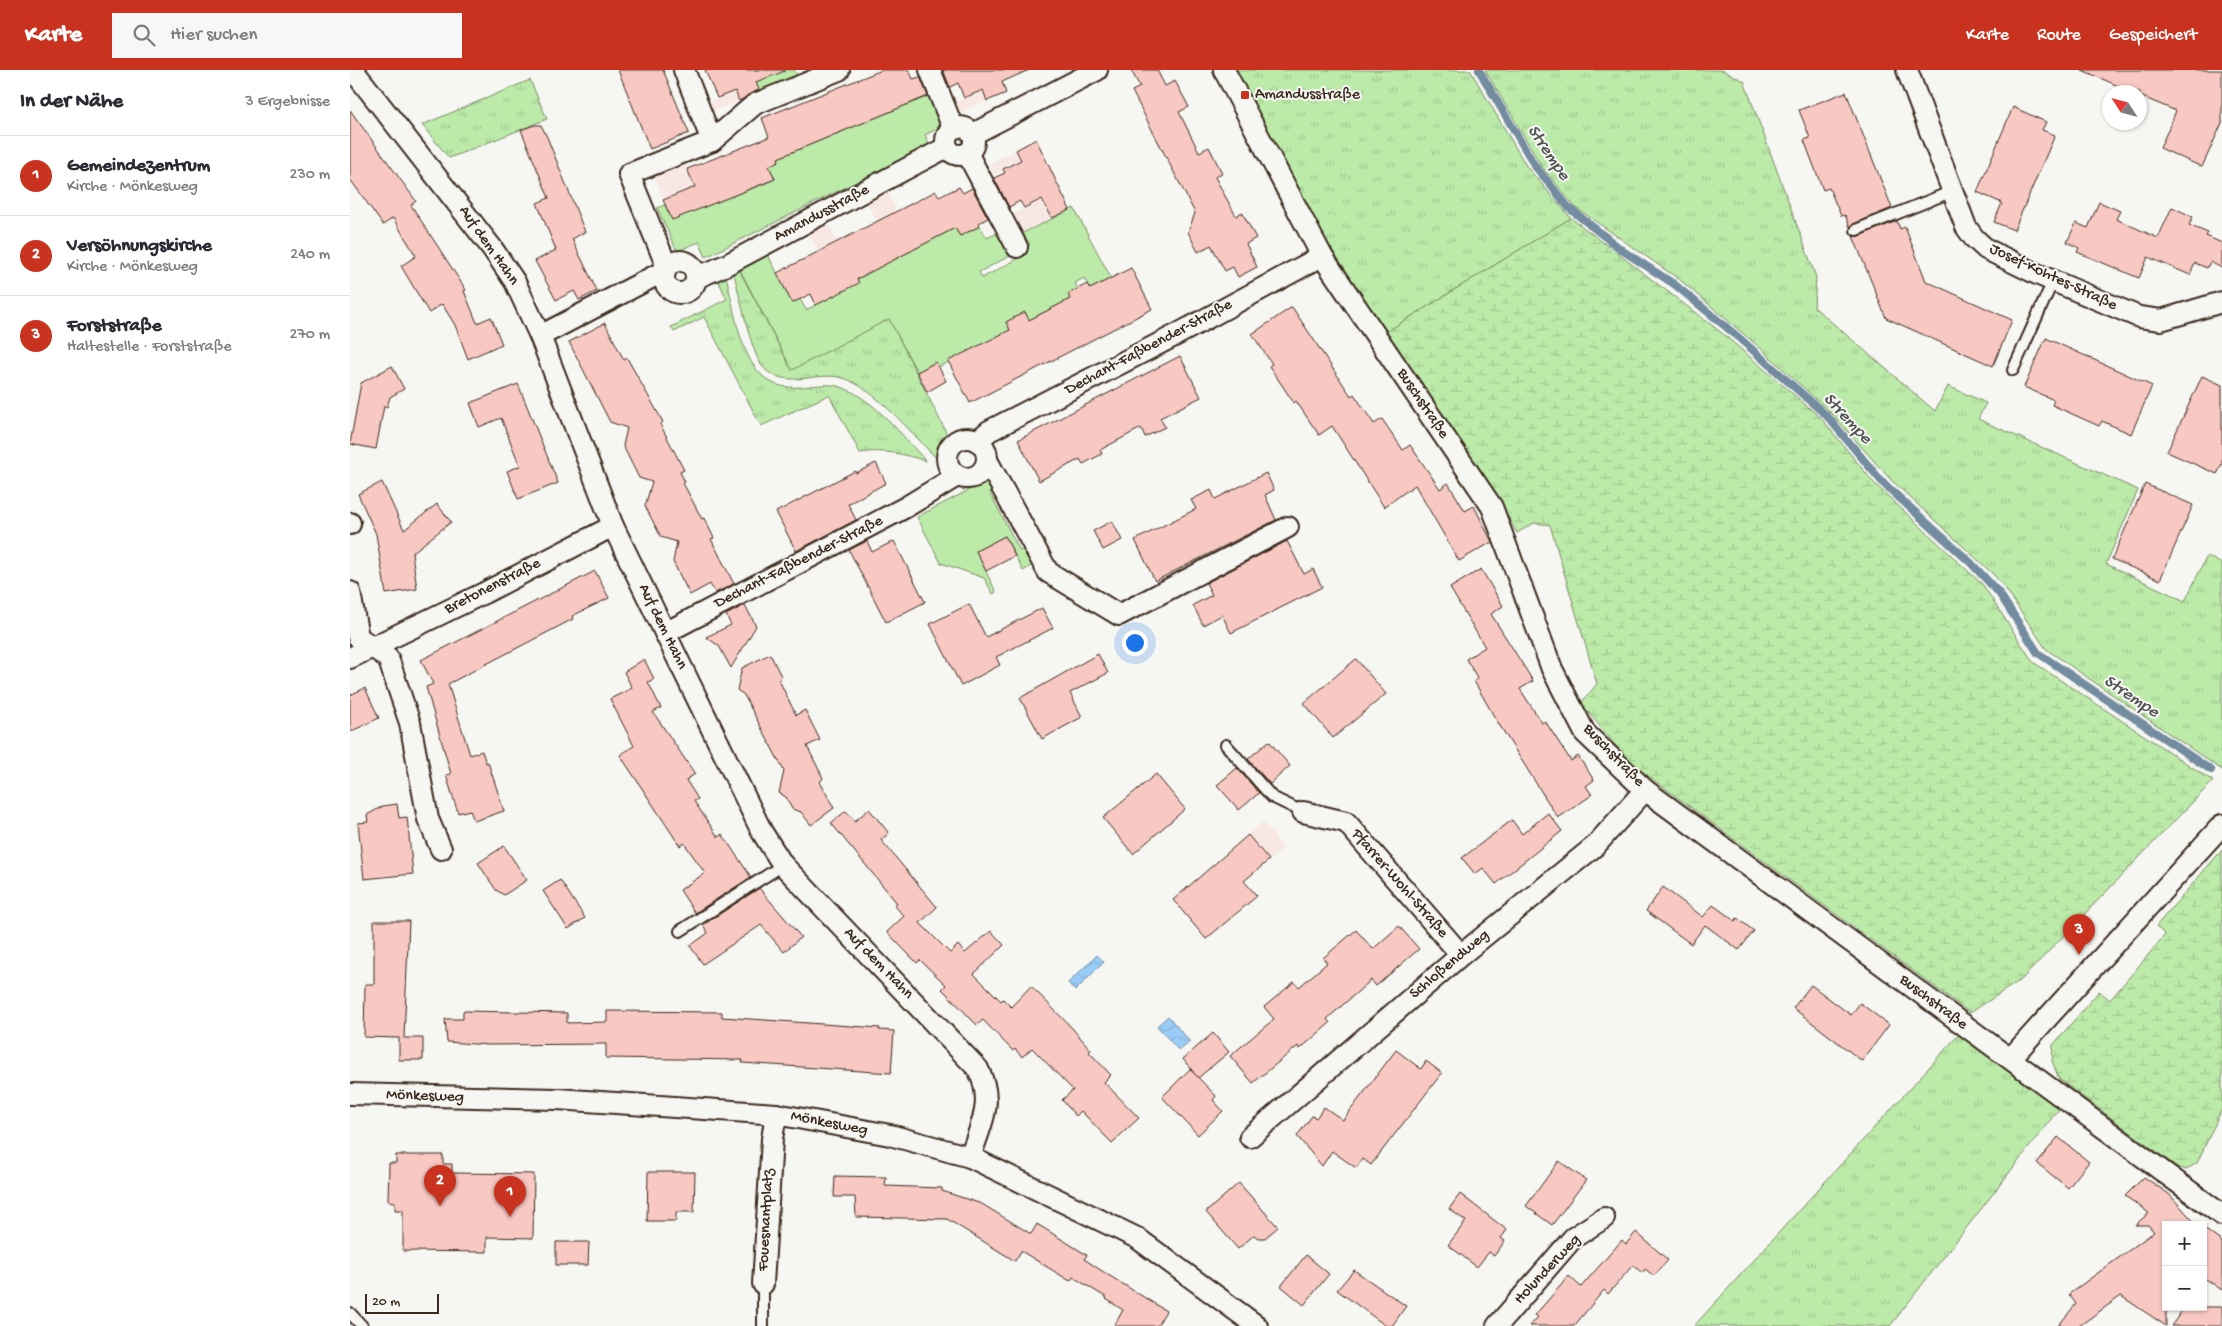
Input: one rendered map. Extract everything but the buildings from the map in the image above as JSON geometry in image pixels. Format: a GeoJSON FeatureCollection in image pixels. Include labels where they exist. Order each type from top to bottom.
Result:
{"type":"FeatureCollection","features":[{"type":"Feature","properties":{"kind":"street","name":"Auf dem Hahn"},"geometry":{"type":"LineString","coordinates":[[353,70],[505,265],[540,336],[613,526],[762,832],[783,864],[978,1069],[986,1085],[986,1111],[970,1157]]}},
{"type":"Feature","properties":{"kind":"street"},"geometry":{"type":"LineString","coordinates":[[684,70],[712,141]]}},
{"type":"Feature","properties":{"kind":"street"},"geometry":{"type":"LineString","coordinates":[[540,336],[666,268],[629,174],[712,141],[755,104],[839,70]]}},
{"type":"Feature","properties":{"kind":"street"},"geometry":{"type":"LineString","coordinates":[[930,70],[953,128]]}},
{"type":"Feature","properties":{"kind":"street"},"geometry":{"type":"LineString","coordinates":[[1017,247],[970,144],[962,127],[953,128],[946,137],[947,147],[955,154],[970,144],[1096,70]]}},
{"type":"Feature","properties":{"kind":"street","name":"Buschstraße"},"geometry":{"type":"LineString","coordinates":[[1224,70],[1322,256],[1492,507],[1552,669],[1585,732],[1645,790],[2222,1215]]}},
{"type":"Feature","properties":{"kind":"street","name":"Josef-Kohtes-Straße"},"geometry":{"type":"LineString","coordinates":[[1906,70],[1954,191],[1966,227],[1986,249],[2139,317],[2161,320],[2222,302]]}},
{"type":"Feature","properties":{"kind":"street","name":"Amandusstraße"},"geometry":{"type":"LineString","coordinates":[[666,268],[673,262],[683,261],[693,267],[696,278],[726,265],[947,147]]}},
{"type":"Feature","properties":{"kind":"street","name":"Dechant-Faßbender-Straße"},"geometry":{"type":"LineString","coordinates":[[987,460],[980,474],[965,478],[957,476],[948,466],[946,457],[948,449],[961,438],[977,441],[989,431],[1176,336],[1322,256]]}},
{"type":"Feature","properties":{"kind":"street"},"geometry":{"type":"LineString","coordinates":[[977,441],[986,453],[987,460],[1048,572],[1119,615],[1288,527]]}},
{"type":"Feature","properties":{"kind":"street","name":"Dechant-Faßbender-Straße"},"geometry":{"type":"LineString","coordinates":[[664,633],[906,507],[957,476]]}},
{"type":"Feature","properties":{"kind":"street","name":"Bretonenstraße"},"geometry":{"type":"LineString","coordinates":[[350,658],[484,593],[613,526]]}},
{"type":"Feature","properties":{"kind":"street"},"geometry":{"type":"LineString","coordinates":[[350,592],[358,637],[388,658],[410,723],[428,819],[441,849]]}},
{"type":"Feature","properties":{"kind":"street","name":"Schloßendweg"},"geometry":{"type":"LineString","coordinates":[[1250,1137],[1461,956],[1595,846],[1645,790]]}},
{"type":"Feature","properties":{"kind":"street","name":"Pfarrer-Wohl-Straße"},"geometry":{"type":"LineString","coordinates":[[1303,812],[1346,822],[1461,956]]}},
{"type":"Feature","properties":{"kind":"street"},"geometry":{"type":"LineString","coordinates":[[2011,1058],[2222,825]]}},
{"type":"Feature","properties":{"kind":"street","name":"Mönkesweg"},"geometry":{"type":"LineString","coordinates":[[350,1094],[565,1100],[776,1114],[890,1135],[970,1157],[1137,1238],[1257,1326]]}},
{"type":"Feature","properties":{"kind":"street","name":"Fouesnantplatz"},"geometry":{"type":"LineString","coordinates":[[764,1284],[772,1139],[776,1114]]}},
{"type":"Feature","properties":{"kind":"street","name":"Holunderweg"},"geometry":{"type":"LineString","coordinates":[[1497,1326],[1573,1238],[1604,1218]]}},
{"type":"Feature","properties":{"kind":"lane"},"geometry":{"type":"LineString","coordinates":[[1856,230],[1954,191]]}},
{"type":"Feature","properties":{"kind":"lane"},"geometry":{"type":"LineString","coordinates":[[2013,370],[2053,280]]}},
{"type":"Feature","properties":{"kind":"lane"},"geometry":{"type":"LineString","coordinates":[[1226,745],[1272,797],[1303,812]]}},
{"type":"Feature","properties":{"kind":"lane"},"geometry":{"type":"LineString","coordinates":[[680,931],[783,864]]}},
{"type":"Feature","properties":{"kind":"lane","name":"Fouesnantplatz"},"geometry":{"type":"LineString","coordinates":[[763,1326],[764,1284]]}},
{"type":"Feature","properties":{"kind":"lane"},"geometry":{"type":"LineString","coordinates":[[350,1313],[362,1326]]}},
{"type":"Feature","properties":{"kind":"shaded area"},"geometry":{"type":"Polygon","coordinates":[[[983,90],[987,101],[958,113],[954,103],[983,90]]]}},
{"type":"Feature","properties":{"kind":"shaded area"},"geometry":{"type":"Polygon","coordinates":[[[735,91],[739,101],[709,113],[705,103],[735,91]]]}},
{"type":"Feature","properties":{"kind":"shaded area"},"geometry":{"type":"Polygon","coordinates":[[[1016,150],[1021,160],[994,174],[989,164],[1016,150]]]}},
{"type":"Feature","properties":{"kind":"shaded area"},"geometry":{"type":"Polygon","coordinates":[[[685,163],[695,189],[664,200],[654,176],[685,163]]]}},
{"type":"Feature","properties":{"kind":"shaded area"},"geometry":{"type":"Polygon","coordinates":[[[887,192],[906,229],[881,230],[867,202],[887,192]]]}},
{"type":"Feature","properties":{"kind":"shaded area"},"geometry":{"type":"Polygon","coordinates":[[[1041,199],[1051,218],[1023,233],[1014,214],[1041,199]]]}},
{"type":"Feature","properties":{"kind":"shaded area"},"geometry":{"type":"Polygon","coordinates":[[[827,221],[847,259],[828,270],[808,232],[827,221]]]}},
{"type":"Feature","properties":{"kind":"shaded area"},"geometry":{"type":"Polygon","coordinates":[[[1263,822],[1284,848],[1269,860],[1248,835],[1263,822]]]}},
{"type":"Feature","properties":{"kind":"green space"},"geometry":{"type":"Polygon","coordinates":[[[751,70],[795,70],[797,76],[758,93],[751,70]]]}},
{"type":"Feature","properties":{"kind":"green space"},"geometry":{"type":"Polygon","coordinates":[[[1235,70],[1470,70],[1527,167],[1571,218],[1386,332],[1334,253],[1293,184],[1235,70]]]}},
{"type":"Feature","properties":{"kind":"green space"},"geometry":{"type":"Polygon","coordinates":[[[1485,70],[1722,70],[1744,81],[1816,277],[1814,307],[1935,411],[1948,386],[1986,403],[1978,419],[2138,490],[2106,564],[2185,601],[2207,556],[2222,564],[2222,770],[2046,649],[2005,588],[1993,574],[1890,479],[1831,413],[1759,347],[1680,280],[1575,207],[1542,167],[1485,70]]]}},
{"type":"Feature","properties":{"kind":"green space"},"geometry":{"type":"Polygon","coordinates":[[[530,80],[547,119],[449,158],[422,125],[530,80]]]}},
{"type":"Feature","properties":{"kind":"green space"},"geometry":{"type":"Polygon","coordinates":[[[931,95],[941,120],[937,129],[925,135],[930,145],[706,257],[699,242],[677,251],[657,208],[665,205],[672,219],[764,184],[775,179],[769,166],[779,161],[778,158],[931,95]]]}},
{"type":"Feature","properties":{"kind":"green space"},"geometry":{"type":"Polygon","coordinates":[[[1074,208],[1111,278],[1090,289],[1084,278],[1075,283],[1078,289],[1070,299],[1029,320],[1025,312],[1006,322],[1010,330],[939,367],[936,362],[917,372],[889,319],[792,370],[739,268],[767,253],[792,303],[800,299],[806,310],[856,284],[859,282],[857,279],[955,228],[960,236],[980,226],[987,238],[998,233],[1010,256],[979,272],[982,278],[1021,257],[1019,251],[1030,245],[1023,233],[1074,208]]]}},
{"type":"Feature","properties":{"kind":"green space"},"geometry":{"type":"Polygon","coordinates":[[[1571,218],[1722,333],[1821,418],[1874,483],[1983,585],[2033,662],[2213,781],[2022,979],[1970,1013],[1628,761],[1581,703],[1597,684],[1550,525],[1534,523],[1517,533],[1490,486],[1386,332],[1571,218]]]}},
{"type":"Feature","properties":{"kind":"green space"},"geometry":{"type":"Polygon","coordinates":[[[738,268],[792,370],[889,318],[946,432],[938,460],[894,414],[868,391],[855,383],[843,378],[830,376],[785,379],[768,372],[758,359],[746,321],[733,271],[738,268]]]}},
{"type":"Feature","properties":{"kind":"green space"},"geometry":{"type":"Polygon","coordinates":[[[726,276],[743,344],[750,360],[760,373],[772,383],[788,387],[835,385],[853,393],[877,409],[926,461],[893,453],[860,453],[829,395],[761,426],[704,317],[674,332],[671,327],[727,299],[718,280],[726,276]]]}},
{"type":"Feature","properties":{"kind":"green space"},"geometry":{"type":"Polygon","coordinates":[[[988,480],[997,489],[990,493],[1020,551],[1028,548],[1033,565],[1023,571],[1005,536],[976,551],[996,592],[993,594],[984,578],[941,563],[917,517],[988,480]]]}},
{"type":"Feature","properties":{"kind":"green space"},"geometry":{"type":"Polygon","coordinates":[[[2222,850],[2222,1109],[2197,1163],[2186,1170],[2177,1167],[2059,1079],[2052,1061],[2053,1045],[2099,991],[2110,1000],[2165,935],[2156,926],[2222,850]]]}},
{"type":"Feature","properties":{"kind":"green space"},"geometry":{"type":"Polygon","coordinates":[[[1962,1031],[2062,1105],[1890,1326],[1694,1326],[1962,1031]]]}},
{"type":"Feature","properties":{"kind":"water"},"geometry":{"type":"Polygon","coordinates":[[[1097,955],[1104,962],[1075,991],[1068,983],[1097,955]]]}},
{"type":"Feature","properties":{"kind":"water"},"geometry":{"type":"Polygon","coordinates":[[[1168,1016],[1190,1042],[1179,1051],[1157,1026],[1168,1016]]]}},
{"type":"Feature","properties":{"kind":"waterway","name":"Strempe"},"geometry":{"type":"LineString","coordinates":[[1479,70],[1535,166],[1569,208],[1623,251],[1674,284],[1737,336],[1827,416],[1883,483],[1970,562],[1999,593],[2038,653],[2211,770]]}},
{"type":"Feature","properties":{"kind":"place","name":"Amandusstraße"},"geometry":{"type":"Point","coordinates":[1245,95]}},
{"type":"Feature","properties":{"kind":"place","name":"Forststraße"},"geometry":{"type":"Point","coordinates":[2079,955]}},
{"type":"Feature","properties":{"kind":"place","name":"Versöhnungskirche"},"geometry":{"type":"Point","coordinates":[440,1206]}},
{"type":"Feature","properties":{"kind":"place","name":"Gemeindezentrum"},"geometry":{"type":"Point","coordinates":[510,1217]}}]}
